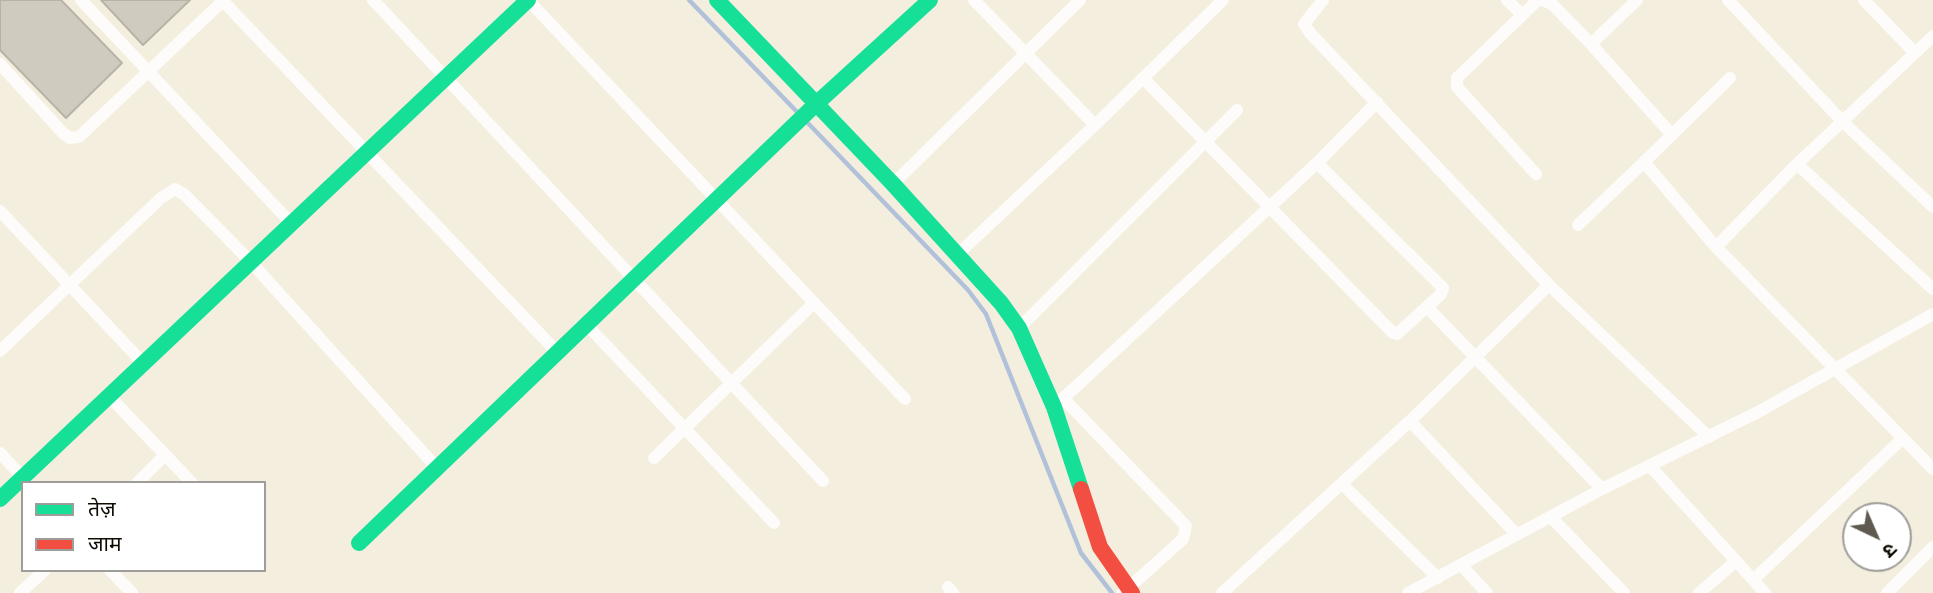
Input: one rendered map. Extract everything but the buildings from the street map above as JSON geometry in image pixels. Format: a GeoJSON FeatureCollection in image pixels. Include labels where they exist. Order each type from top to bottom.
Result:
{"type":"FeatureCollection","features":[{"type":"Feature","properties":{"kind":"street"},"geometry":{"type":"LineString","coordinates":[[80,0],[291,223]]}},
{"type":"Feature","properties":{"kind":"street"},"geometry":{"type":"LineString","coordinates":[[373,0],[823,481]]}},
{"type":"Feature","properties":{"kind":"street"},"geometry":{"type":"LineString","coordinates":[[0,453],[25,480],[108,396],[528,0],[905,399]]}},
{"type":"Feature","properties":{"kind":"street"},"geometry":{"type":"LineString","coordinates":[[717,0],[893,184],[1018,328],[1058,403],[1100,547],[1128,591],[1182,539],[1186,526],[1058,403]]}},
{"type":"Feature","properties":{"kind":"street"},"geometry":{"type":"LineString","coordinates":[[359,543],[816,104],[930,0]]}},
{"type":"Feature","properties":{"kind":"street"},"geometry":{"type":"LineString","coordinates":[[974,0],[1095,125]]}},
{"type":"Feature","properties":{"kind":"street"},"geometry":{"type":"LineString","coordinates":[[893,184],[1080,0]]}},
{"type":"Feature","properties":{"kind":"street"},"geometry":{"type":"LineString","coordinates":[[957,255],[1223,0]]}},
{"type":"Feature","properties":{"kind":"street"},"geometry":{"type":"LineString","coordinates":[[1323,0],[1304,24],[1310,33],[1549,285],[1709,437]]}},
{"type":"Feature","properties":{"kind":"street"},"geometry":{"type":"LineString","coordinates":[[1507,0],[1521,14]]}},
{"type":"Feature","properties":{"kind":"street"},"geometry":{"type":"LineString","coordinates":[[1536,174],[1458,87],[1457,78],[1521,14],[1540,0],[1552,4],[1672,135]]}},
{"type":"Feature","properties":{"kind":"street"},"geometry":{"type":"LineString","coordinates":[[1591,44],[1637,0]]}},
{"type":"Feature","properties":{"kind":"street"},"geometry":{"type":"LineString","coordinates":[[1728,0],[1843,122],[1933,207]]}},
{"type":"Feature","properties":{"kind":"street"},"geometry":{"type":"LineString","coordinates":[[1864,0],[1914,52]]}},
{"type":"Feature","properties":{"kind":"street"},"geometry":{"type":"LineString","coordinates":[[0,64],[71,138],[79,137],[222,1],[557,352]]}},
{"type":"Feature","properties":{"kind":"street"},"geometry":{"type":"LineString","coordinates":[[1716,247],[1797,164],[1933,36]]}},
{"type":"Feature","properties":{"kind":"street"},"geometry":{"type":"LineString","coordinates":[[1143,78],[1393,333],[1400,332],[1441,294],[1442,286],[1317,163]]}},
{"type":"Feature","properties":{"kind":"street"},"geometry":{"type":"LineString","coordinates":[[1578,225],[1730,78]]}},
{"type":"Feature","properties":{"kind":"street"},"geometry":{"type":"LineString","coordinates":[[1058,403],[1317,163],[1377,102]]}},
{"type":"Feature","properties":{"kind":"street"},"geometry":{"type":"LineString","coordinates":[[1018,328],[1237,110]]}},
{"type":"Feature","properties":{"kind":"street"},"geometry":{"type":"LineString","coordinates":[[1644,162],[1716,247],[1933,469]]}},
{"type":"Feature","properties":{"kind":"street"},"geometry":{"type":"LineString","coordinates":[[1797,164],[1933,289]]}},
{"type":"Feature","properties":{"kind":"street"},"geometry":{"type":"LineString","coordinates":[[0,351],[161,198],[175,189],[185,195],[250,261],[438,468]]}},
{"type":"Feature","properties":{"kind":"street"},"geometry":{"type":"LineString","coordinates":[[0,211],[143,363]]}},
{"type":"Feature","properties":{"kind":"street"},"geometry":{"type":"LineString","coordinates":[[1222,593],[1410,421],[1549,285]]}},
{"type":"Feature","properties":{"kind":"street"},"geometry":{"type":"LineString","coordinates":[[654,458],[814,303]]}},
{"type":"Feature","properties":{"kind":"street"},"geometry":{"type":"LineString","coordinates":[[1427,307],[1474,359],[1602,489]]}},
{"type":"Feature","properties":{"kind":"street"},"geometry":{"type":"LineString","coordinates":[[1408,593],[1602,489],[1709,437],[1933,314]]}},
{"type":"Feature","properties":{"kind":"street"},"geometry":{"type":"LineString","coordinates":[[586,324],[774,523]]}},
{"type":"Feature","properties":{"kind":"street"},"geometry":{"type":"LineString","coordinates":[[108,396],[190,481]]}},
{"type":"Feature","properties":{"kind":"street"},"geometry":{"type":"LineString","coordinates":[[1410,421],[1517,535]]}},
{"type":"Feature","properties":{"kind":"street"},"geometry":{"type":"LineString","coordinates":[[1753,580],[1903,438]]}},
{"type":"Feature","properties":{"kind":"street"},"geometry":{"type":"LineString","coordinates":[[139,481],[166,455]]}},
{"type":"Feature","properties":{"kind":"street"},"geometry":{"type":"LineString","coordinates":[[1650,466],[1765,593]]}},
{"type":"Feature","properties":{"kind":"street"},"geometry":{"type":"LineString","coordinates":[[0,499],[21,483]]}},
{"type":"Feature","properties":{"kind":"street"},"geometry":{"type":"LineString","coordinates":[[1342,484],[1437,578]]}},
{"type":"Feature","properties":{"kind":"street"},"geometry":{"type":"LineString","coordinates":[[1551,517],[1624,593]]}},
{"type":"Feature","properties":{"kind":"street"},"geometry":{"type":"LineString","coordinates":[[1887,593],[1933,547]]}},
{"type":"Feature","properties":{"kind":"street"},"geometry":{"type":"LineString","coordinates":[[1699,593],[1735,562]]}},
{"type":"Feature","properties":{"kind":"street"},"geometry":{"type":"LineString","coordinates":[[1461,565],[1487,593]]}},
{"type":"Feature","properties":{"kind":"street"},"geometry":{"type":"LineString","coordinates":[[20,593],[43,572]]}},
{"type":"Feature","properties":{"kind":"street"},"geometry":{"type":"LineString","coordinates":[[112,572],[132,593]]}},
{"type":"Feature","properties":{"kind":"waterway"},"geometry":{"type":"LineString","coordinates":[[689,0],[799,114]]}},
{"type":"Feature","properties":{"kind":"waterway"},"geometry":{"type":"LineString","coordinates":[[805,120],[968,290],[986,314],[1081,553],[1112,593]]}},
{"type":"Feature","properties":{"kind":"traffic: fast"},"geometry":{"type":"LineString","coordinates":[[0,499],[528,0]]}},
{"type":"Feature","properties":{"kind":"traffic: fast"},"geometry":{"type":"LineString","coordinates":[[717,0],[893,184],[1001,303],[1019,328],[1054,407],[1081,489]]}},
{"type":"Feature","properties":{"kind":"traffic: fast"},"geometry":{"type":"LineString","coordinates":[[359,543],[816,104],[930,0]]}},
{"type":"Feature","properties":{"kind":"traffic: jam"},"geometry":{"type":"LineString","coordinates":[[1081,489],[1100,547],[1132,593]]}}]}
